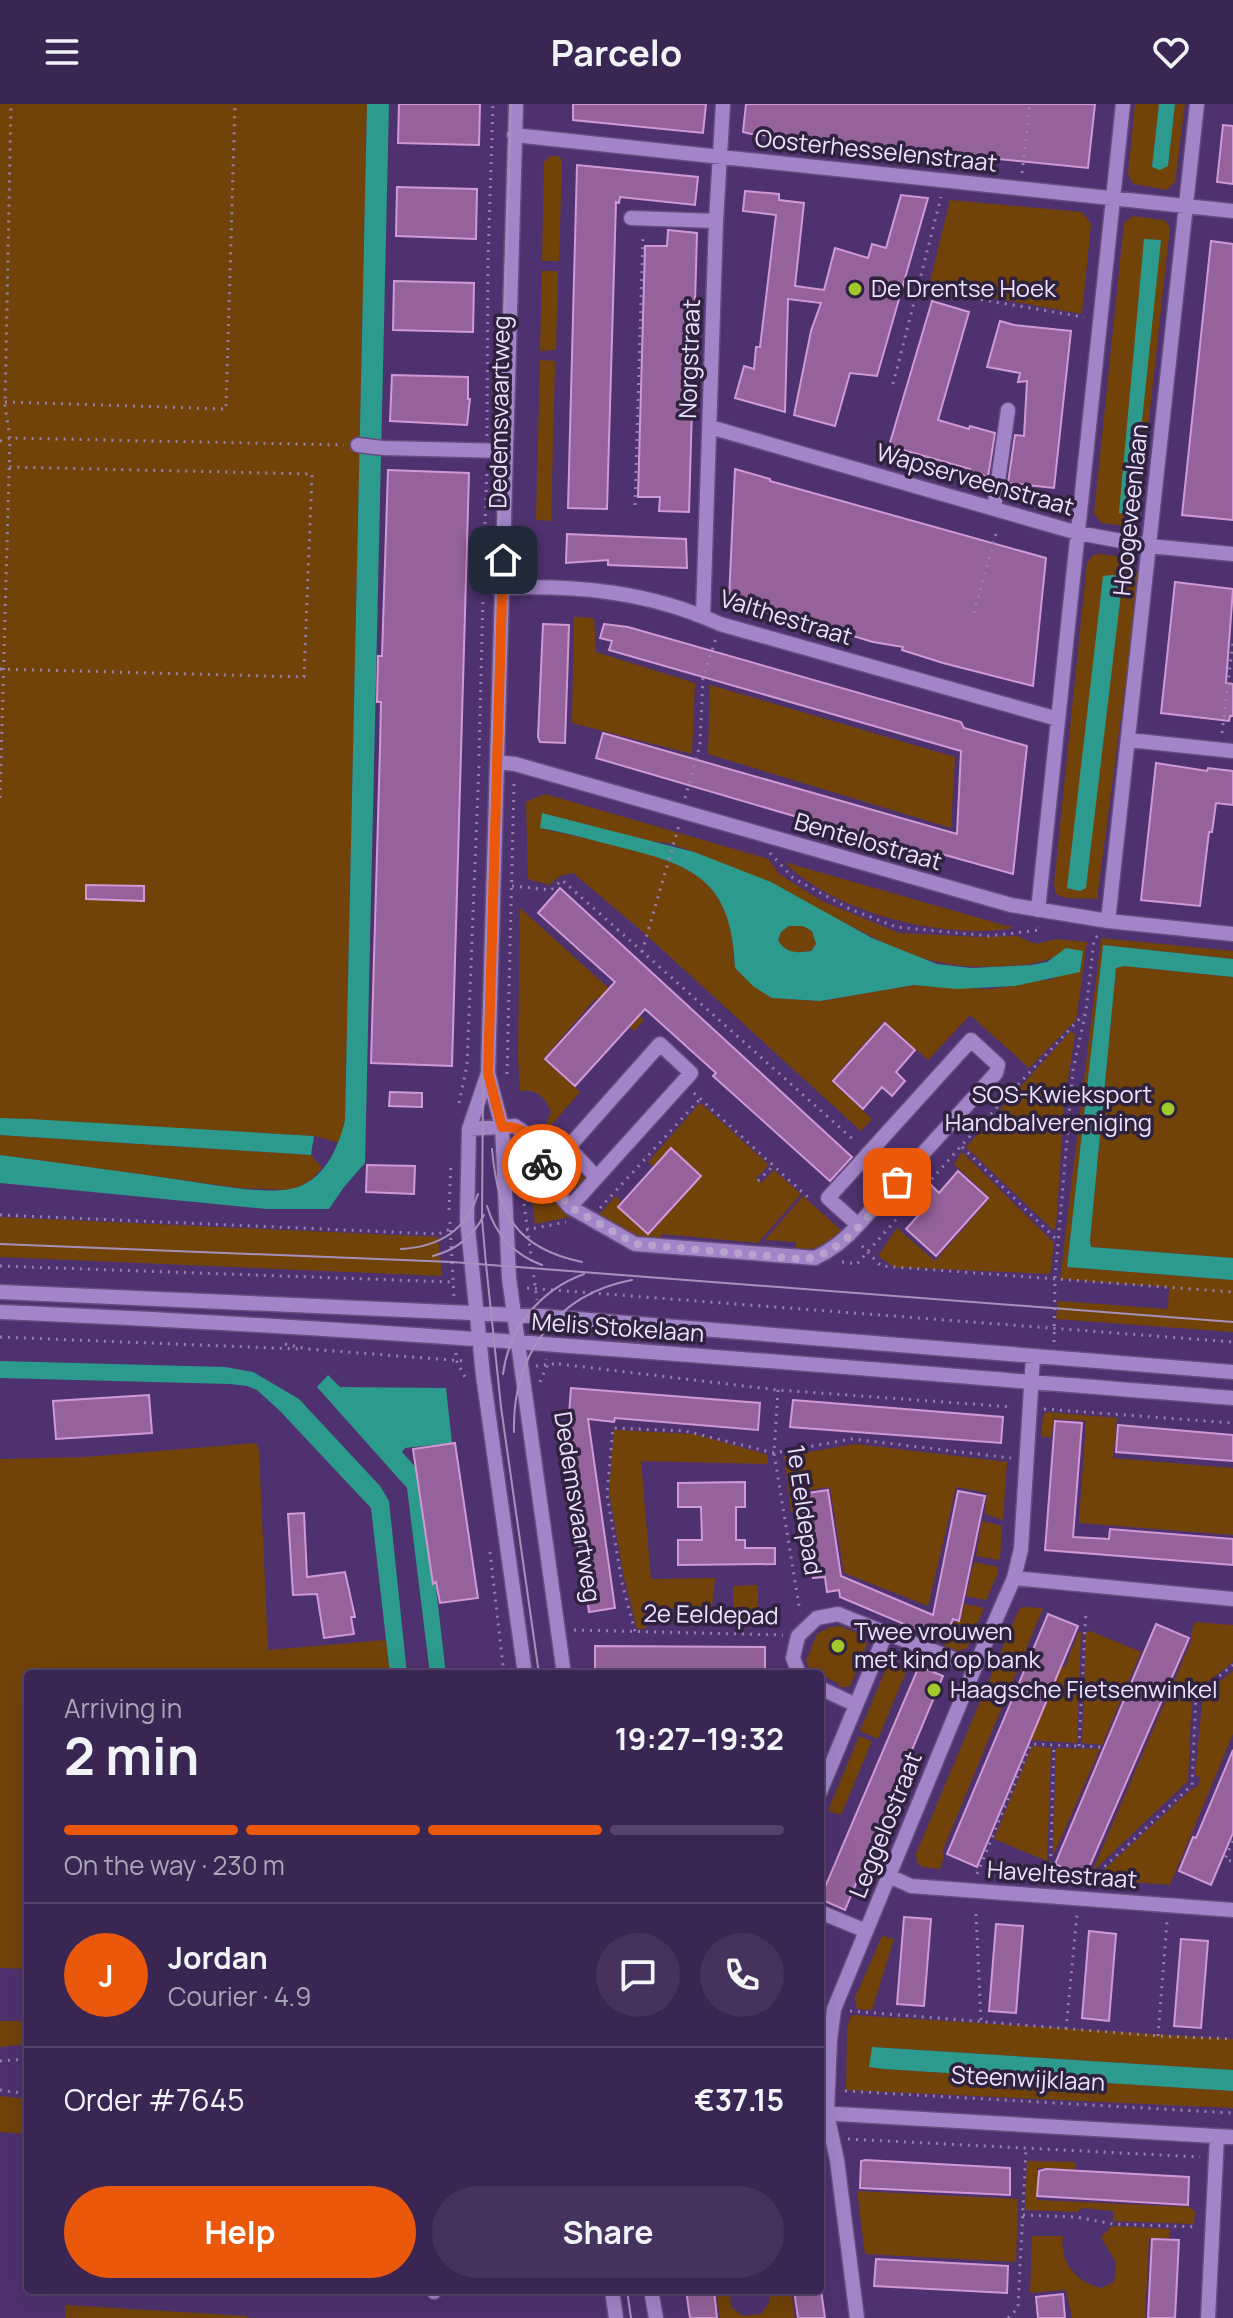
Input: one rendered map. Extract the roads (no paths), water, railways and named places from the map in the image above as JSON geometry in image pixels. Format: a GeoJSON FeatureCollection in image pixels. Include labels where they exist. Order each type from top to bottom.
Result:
{"type":"FeatureCollection","features":[{"type":"Feature","properties":{"kind":"street","name":"Dedemsvaartweg"},"geometry":{"type":"LineString","coordinates":[[516,104],[488,1073],[502,1127],[513,1315],[523,1366],[563,1670]]}},
{"type":"Feature","properties":{"kind":"street","name":"Norgstraat"},"geometry":{"type":"LineString","coordinates":[[703,616],[718,155],[723,104]]}},
{"type":"Feature","properties":{"kind":"street","name":"Hoogeveenlaan"},"geometry":{"type":"LineString","coordinates":[[1038,910],[1123,104]]}},
{"type":"Feature","properties":{"kind":"street","name":"Hoogeveenlaan"},"geometry":{"type":"LineString","coordinates":[[1108,921],[1197,104]]}},
{"type":"Feature","properties":{"kind":"street","name":"Oosterhesselenstraat"},"geometry":{"type":"LineString","coordinates":[[514,135],[1233,211]]}},
{"type":"Feature","properties":{"kind":"street"},"geometry":{"type":"LineString","coordinates":[[637,218],[716,221]]}},
{"type":"Feature","properties":{"kind":"street"},"geometry":{"type":"LineString","coordinates":[[994,509],[1008,410]]}},
{"type":"Feature","properties":{"kind":"street","name":"Wapserveenstraat"},"geometry":{"type":"LineString","coordinates":[[710,427],[1078,533],[1149,546],[1233,554]]}},
{"type":"Feature","properties":{"kind":"street"},"geometry":{"type":"LineString","coordinates":[[358,445],[506,451]]}},
{"type":"Feature","properties":{"kind":"street","name":"Valthestraat"},"geometry":{"type":"LineString","coordinates":[[500,588],[538,586],[622,592],[720,624],[1058,719]]}},
{"type":"Feature","properties":{"kind":"street"},"geometry":{"type":"LineString","coordinates":[[1129,740],[1233,751]]}},
{"type":"Feature","properties":{"kind":"street","name":"Bentelostraat"},"geometry":{"type":"LineString","coordinates":[[497,762],[515,764],[1011,905],[1108,921],[1233,934]]}},
{"type":"Feature","properties":{"kind":"street"},"geometry":{"type":"LineString","coordinates":[[469,1129],[515,1126],[531,1137],[551,1185],[570,1207],[635,1244],[815,1258],[834,1249],[854,1230],[996,1073],[998,1065],[971,1040],[828,1198],[854,1230]]}},
{"type":"Feature","properties":{"kind":"street"},"geometry":{"type":"LineString","coordinates":[[570,1207],[691,1073],[660,1044],[573,1142],[571,1150],[596,1177]]}},
{"type":"Feature","properties":{"kind":"street","name":"Dedemsvaartweg"},"geometry":{"type":"LineString","coordinates":[[488,1073],[469,1129],[466,1201],[475,1313],[524,1670]]}},
{"type":"Feature","properties":{"kind":"street","name":"Melis Stokelaan"},"geometry":{"type":"LineString","coordinates":[[0,1292],[540,1316],[1233,1372]]}},
{"type":"Feature","properties":{"kind":"street","name":"Melis Stokelaan"},"geometry":{"type":"LineString","coordinates":[[0,1312],[235,1322],[544,1343],[1233,1398]]}},
{"type":"Feature","properties":{"kind":"street","name":"Leggelostraat"},"geometry":{"type":"LineString","coordinates":[[857,2318],[832,2138],[824,2113],[834,2009],[1014,1578],[1021,1549],[1033,1356]]}},
{"type":"Feature","properties":{"kind":"street"},"geometry":{"type":"LineString","coordinates":[[1014,1578],[1233,1599]]}},
{"type":"Feature","properties":{"kind":"street"},"geometry":{"type":"LineString","coordinates":[[798,1670],[793,1658],[798,1632],[817,1618],[838,1614],[975,1667]]}},
{"type":"Feature","properties":{"kind":"street"},"geometry":{"type":"LineString","coordinates":[[824,1782],[886,1633]]}},
{"type":"Feature","properties":{"kind":"street"},"geometry":{"type":"LineString","coordinates":[[824,1690],[856,1705]]}},
{"type":"Feature","properties":{"kind":"street","name":"Haveltestraat"},"geometry":{"type":"LineString","coordinates":[[889,1876],[911,1886],[1233,1910]]}},
{"type":"Feature","properties":{"kind":"street"},"geometry":{"type":"LineString","coordinates":[[824,1914],[866,1931]]}},
{"type":"Feature","properties":{"kind":"street","name":"Steenwijklaan"},"geometry":{"type":"LineString","coordinates":[[824,2113],[1233,2137]]}},
{"type":"Feature","properties":{"kind":"street"},"geometry":{"type":"LineString","coordinates":[[1208,2318],[1217,2136]]}},
{"type":"Feature","properties":{"kind":"street"},"geometry":{"type":"LineString","coordinates":[[613,2294],[616,2318]]}},
{"type":"Feature","properties":{"kind":"street"},"geometry":{"type":"LineString","coordinates":[[652,2294],[656,2318]]}},
{"type":"Feature","properties":{"kind":"tram line"},"geometry":{"type":"LineString","coordinates":[[511,104],[483,1087],[482,1219],[501,1407],[538,1670]]}},
{"type":"Feature","properties":{"kind":"tram line"},"geometry":{"type":"LineString","coordinates":[[492,1149],[499,1192],[514,1225],[541,1248],[582,1262]]}},
{"type":"Feature","properties":{"kind":"tram line"},"geometry":{"type":"LineString","coordinates":[[401,1249],[427,1245],[449,1235],[466,1218],[478,1194]]}},
{"type":"Feature","properties":{"kind":"tram line"},"geometry":{"type":"LineString","coordinates":[[487,1206],[495,1226],[507,1242],[523,1256],[542,1265]]}},
{"type":"Feature","properties":{"kind":"tram line"},"geometry":{"type":"LineString","coordinates":[[433,1256],[463,1242],[484,1215]]}},
{"type":"Feature","properties":{"kind":"tram line"},"geometry":{"type":"LineString","coordinates":[[0,1244],[452,1262],[1233,1322]]}},
{"type":"Feature","properties":{"kind":"tram line"},"geometry":{"type":"LineString","coordinates":[[503,1374],[512,1341],[529,1313],[554,1290],[584,1274]]}},
{"type":"Feature","properties":{"kind":"tram line"},"geometry":{"type":"LineString","coordinates":[[514,1432],[515,1405],[521,1379],[543,1333],[560,1314],[581,1299],[605,1287],[632,1280]]}},
{"type":"Feature","properties":{"kind":"tram line"},"geometry":{"type":"LineString","coordinates":[[628,2294],[631,2318]]}},
{"type":"Feature","properties":{"kind":"place","name":"De Drentse Hoek"},"geometry":{"type":"Point","coordinates":[855,289]}},
{"type":"Feature","properties":{"kind":"place","name":"SOS-Kwieksport Handbalvereniging"},"geometry":{"type":"Point","coordinates":[1168,1109]}},
{"type":"Feature","properties":{"kind":"place","name":"Twee vrouwen met kind op bank"},"geometry":{"type":"Point","coordinates":[838,1646]}},
{"type":"Feature","properties":{"kind":"place","name":"Haagsche Fietsenwinkel"},"geometry":{"type":"Point","coordinates":[934,1690]}}]}
